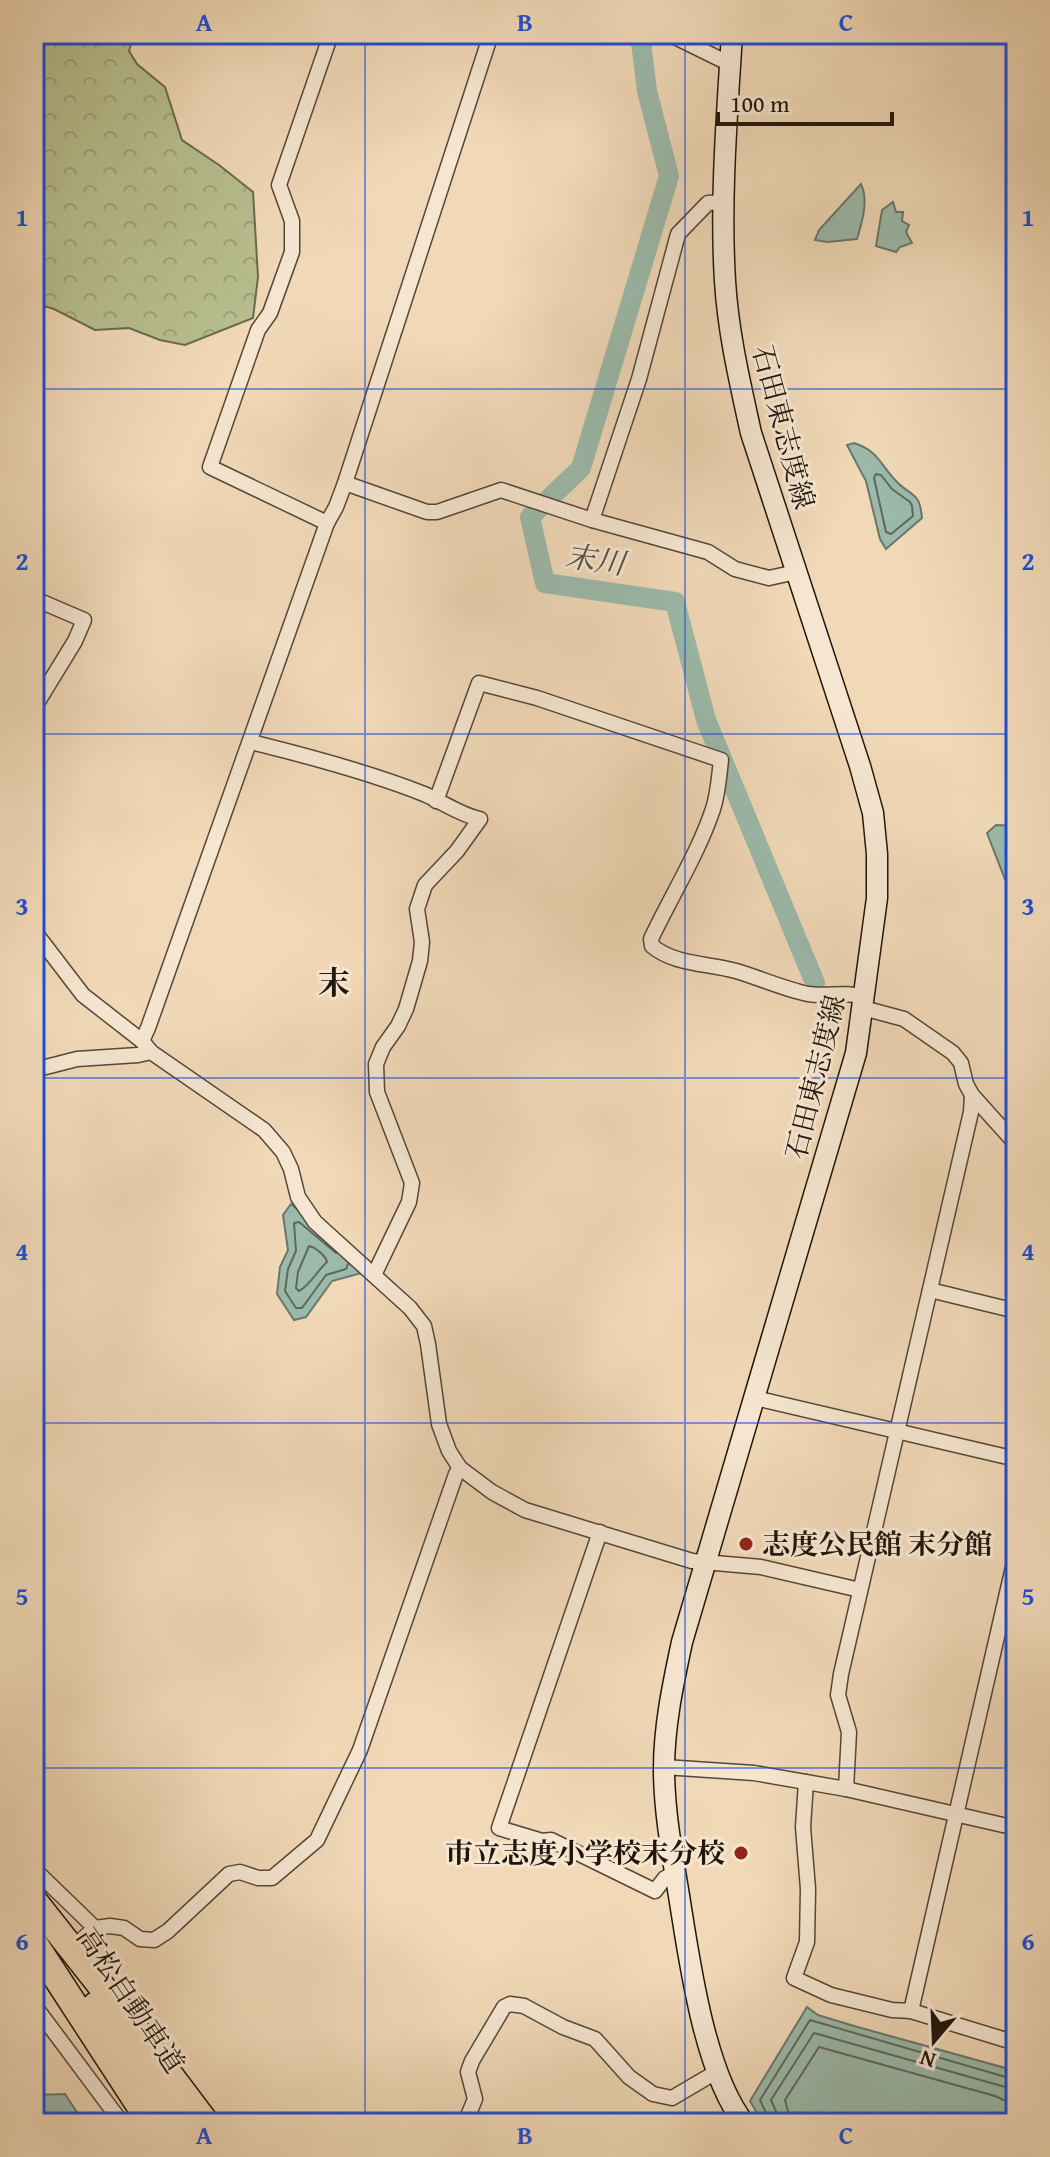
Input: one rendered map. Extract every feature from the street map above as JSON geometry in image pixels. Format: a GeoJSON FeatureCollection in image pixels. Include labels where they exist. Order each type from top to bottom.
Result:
{"type":"FeatureCollection","features":[{"type":"Feature","properties":{"kind":"highway"},"geometry":{"type":"LineString","coordinates":[[34,1901],[82,1987],[116,2034],[206,2123]]}},
{"type":"Feature","properties":{"kind":"highway","name":"高松自動車道"},"geometry":{"type":"LineString","coordinates":[[34,1912],[175,2123]]}},
{"type":"Feature","properties":{"kind":"highway","name":"高松自動車道"},"geometry":{"type":"LineString","coordinates":[[34,1943],[82,1987]]}},
{"type":"Feature","properties":{"kind":"highway","name":"高松自動車道"},"geometry":{"type":"LineString","coordinates":[[116,2034],[151,2123]]}},
{"type":"Feature","properties":{"kind":"main road","name":"石田東志度線"},"geometry":{"type":"LineString","coordinates":[[732,34],[724,202],[725,282],[739,378],[751,433],[860,766],[873,813],[877,854],[877,898],[856,1053],[679,1655],[668,1710],[665,1804],[675,1873],[704,2030],[733,2109],[744,2123]]}},
{"type":"Feature","properties":{"kind":"street"},"geometry":{"type":"LineString","coordinates":[[327,523],[210,467],[258,330],[270,313],[292,252],[292,221],[279,185],[331,34]]}},
{"type":"Feature","properties":{"kind":"street"},"geometry":{"type":"LineString","coordinates":[[34,1070],[77,1059],[138,1055],[146,1046],[148,1028],[327,523],[345,483],[491,34]]}},
{"type":"Feature","properties":{"kind":"street"},"geometry":{"type":"LineString","coordinates":[[669,34],[730,64]]}},
{"type":"Feature","properties":{"kind":"street"},"geometry":{"type":"LineString","coordinates":[[592,520],[639,379],[678,234],[708,203],[724,202]]}},
{"type":"Feature","properties":{"kind":"street"},"geometry":{"type":"LineString","coordinates":[[345,483],[427,512],[437,512],[501,490],[592,520],[708,552],[735,569],[769,578],[796,572]]}},
{"type":"Feature","properties":{"kind":"street"},"geometry":{"type":"LineString","coordinates":[[34,708],[75,641],[84,620],[42,602]]}},
{"type":"Feature","properties":{"kind":"street"},"geometry":{"type":"LineString","coordinates":[[436,801],[479,683],[537,698],[721,760],[713,809],[700,842],[651,939],[652,946],[686,962],[733,970],[806,993],[850,993],[864,1003],[904,1019],[953,1053],[961,1063],[972,1095],[1016,1144]]}},
{"type":"Feature","properties":{"kind":"street"},"geometry":{"type":"LineString","coordinates":[[251,742],[314,758],[425,795],[480,819],[457,851],[425,885],[417,909],[422,942],[420,961],[406,1009],[376,1064],[377,1092],[412,1183],[409,1202],[374,1275]]}},
{"type":"Feature","properties":{"kind":"street"},"geometry":{"type":"LineString","coordinates":[[34,931],[83,995],[146,1046],[264,1130],[283,1152],[298,1197],[309,1214],[410,1308],[424,1326],[439,1424],[449,1451],[460,1468],[492,1492],[525,1510],[692,1561],[761,1567],[860,1590]]}},
{"type":"Feature","properties":{"kind":"street"},"geometry":{"type":"LineString","coordinates":[[846,1789],[849,1732],[838,1695],[971,1112],[972,1095]]}},
{"type":"Feature","properties":{"kind":"street"},"geometry":{"type":"LineString","coordinates":[[930,1290],[1016,1311]]}},
{"type":"Feature","properties":{"kind":"street"},"geometry":{"type":"LineString","coordinates":[[755,1398],[1016,1459]]}},
{"type":"Feature","properties":{"kind":"street"},"geometry":{"type":"LineString","coordinates":[[78,1943],[95,1928],[110,1926],[124,1928],[140,1939],[154,1940],[168,1931],[229,1874],[240,1872],[258,1878],[272,1878],[317,1840],[360,1750],[460,1468]]}},
{"type":"Feature","properties":{"kind":"street"},"geometry":{"type":"LineString","coordinates":[[600,1532],[499,1828],[542,1841],[551,1840],[655,1891],[665,1878],[675,1873]]}},
{"type":"Feature","properties":{"kind":"street"},"geometry":{"type":"LineString","coordinates":[[911,2011],[1016,1554]]}},
{"type":"Feature","properties":{"kind":"street"},"geometry":{"type":"LineString","coordinates":[[664,1767],[754,1773],[806,1782],[1016,1828]]}},
{"type":"Feature","properties":{"kind":"street"},"geometry":{"type":"LineString","coordinates":[[806,1782],[803,1827],[808,1889],[807,1942],[794,1978],[831,1995],[892,2010],[911,2011],[1016,2043]]}},
{"type":"Feature","properties":{"kind":"street"},"geometry":{"type":"LineString","coordinates":[[34,1869],[95,1928]]}},
{"type":"Feature","properties":{"kind":"street"},"geometry":{"type":"LineString","coordinates":[[465,2123],[475,2099],[468,2072],[472,2061],[504,2007],[510,2004],[524,2006],[563,2027],[595,2039],[629,2077],[653,2094],[672,2098],[718,2071]]}},
{"type":"Feature","properties":{"kind":"street"},"geometry":{"type":"LineString","coordinates":[[34,2005],[122,2123]]}},
{"type":"Feature","properties":{"kind":"green space"},"geometry":{"type":"Polygon","coordinates":[[[34,34],[134,34],[129,51],[137,64],[165,87],[182,140],[253,192],[258,277],[253,318],[185,345],[160,340],[129,328],[95,330],[54,309],[34,303],[34,34]]]}},
{"type":"Feature","properties":{"kind":"water"},"geometry":{"type":"Polygon","coordinates":[[[861,184],[865,204],[857,239],[815,240],[819,230],[861,184]]]}},
{"type":"Feature","properties":{"kind":"water"},"geometry":{"type":"Polygon","coordinates":[[[893,202],[896,212],[903,212],[902,221],[909,225],[906,232],[912,243],[896,252],[876,246],[882,210],[893,202]]]}},
{"type":"Feature","properties":{"kind":"water"},"geometry":{"type":"Polygon","coordinates":[[[854,443],[874,454],[920,505],[922,518],[886,549],[880,539],[866,481],[847,445],[854,443]]]}},
{"type":"Feature","properties":{"kind":"water"},"geometry":{"type":"Polygon","coordinates":[[[996,825],[1016,826],[1016,889],[1010,892],[987,833],[996,825]]]}},
{"type":"Feature","properties":{"kind":"water"},"geometry":{"type":"Polygon","coordinates":[[[291,1204],[369,1271],[332,1281],[306,1317],[294,1320],[277,1294],[280,1267],[288,1250],[283,1215],[291,1204]]]}},
{"type":"Feature","properties":{"kind":"water"},"geometry":{"type":"Polygon","coordinates":[[[807,2007],[818,2015],[1009,2069],[1016,2074],[1016,2123],[763,2123],[750,2101],[807,2007]]]}},
{"type":"Feature","properties":{"kind":"water"},"geometry":{"type":"Polygon","coordinates":[[[65,2094],[84,2123],[34,2123],[34,2095],[65,2094]]]}},
{"type":"Feature","properties":{"kind":"waterway","name":"末川"},"geometry":{"type":"LineString","coordinates":[[640,34],[647,91],[669,176],[581,468],[530,517],[545,583],[675,602],[706,720],[815,983]]}},
{"type":"Feature","properties":{"kind":"place","name":"志度公民館 末分館"},"geometry":{"type":"Point","coordinates":[746,1544]}},
{"type":"Feature","properties":{"kind":"place","name":"市立志度小学校末分校"},"geometry":{"type":"Point","coordinates":[741,1853]}},
{"type":"Feature","properties":{"kind":"district","name":"末"},"geometry":{"type":"Point","coordinates":[334,983]}}]}
